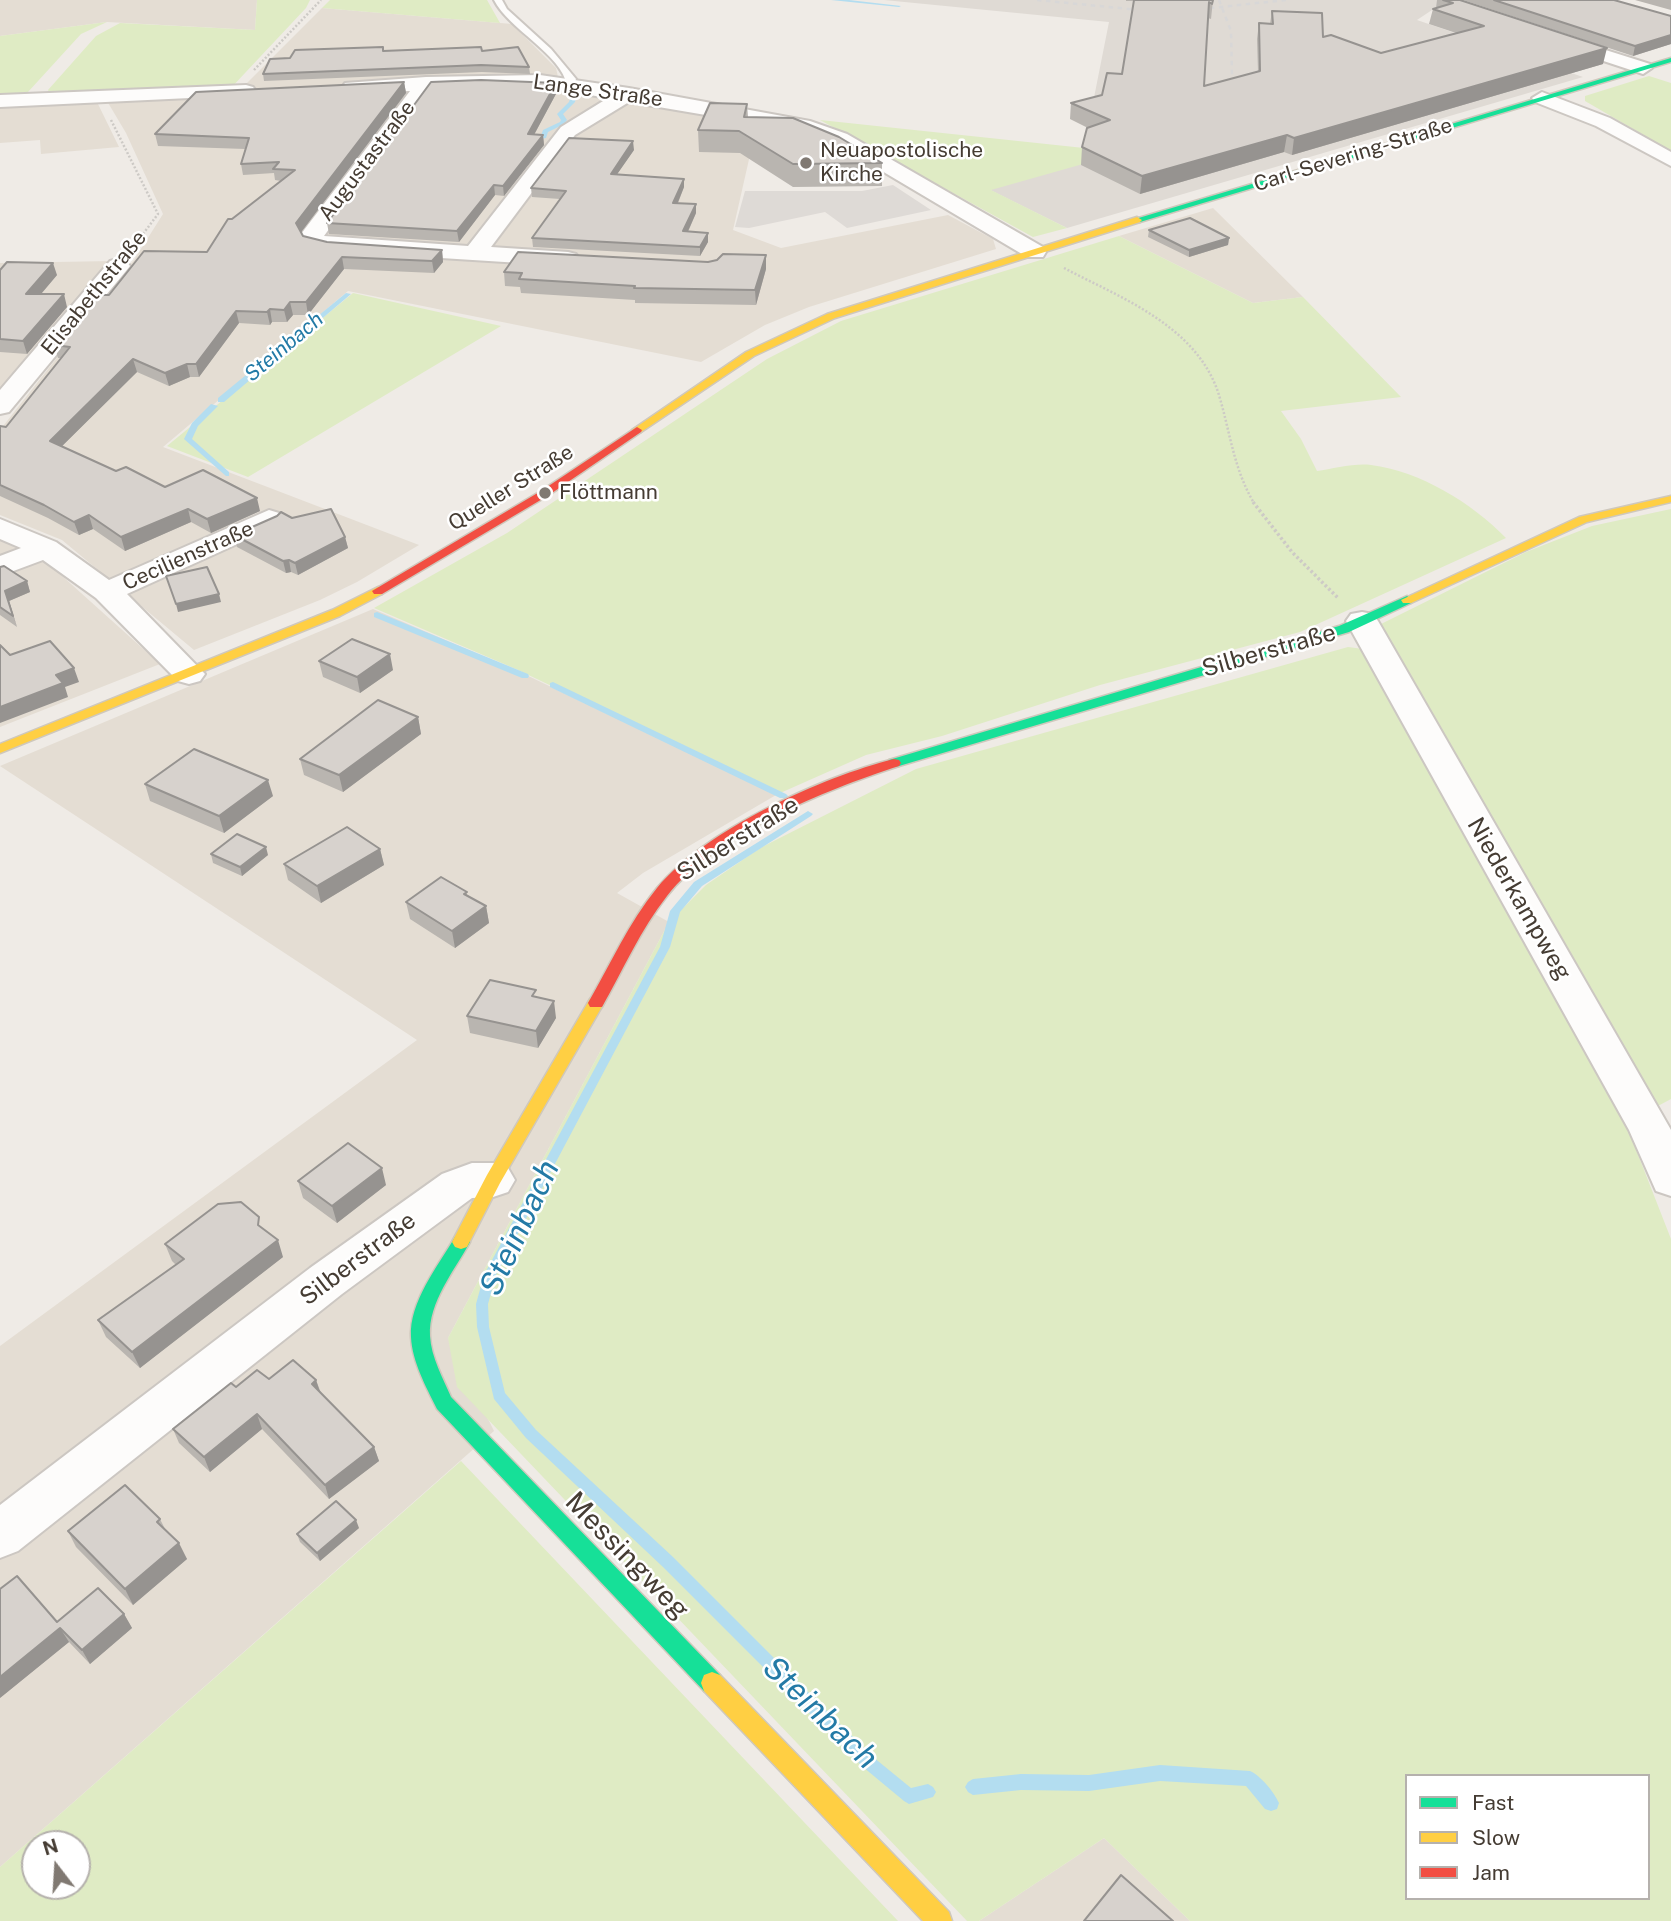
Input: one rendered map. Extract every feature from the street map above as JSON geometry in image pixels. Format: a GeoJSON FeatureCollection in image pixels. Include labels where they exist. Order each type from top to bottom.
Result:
{"type":"FeatureCollection","features":[{"type":"Feature","properties":{"kind":"street"},"geometry":{"type":"LineString","coordinates":[[1541,34],[1643,68]]}},
{"type":"Feature","properties":{"kind":"street","name":"Carl-Severing-Straße"},"geometry":{"type":"LineString","coordinates":[[1035,252],[1671,60]]}},
{"type":"Feature","properties":{"kind":"street","name":"Lange Straße"},"geometry":{"type":"LineString","coordinates":[[332,88],[518,81],[570,84],[828,132],[1035,252]]}},
{"type":"Feature","properties":{"kind":"street","name":"Augustastraße"},"geometry":{"type":"LineString","coordinates":[[426,83],[312,234],[314,240],[330,244],[474,254]]}},
{"type":"Feature","properties":{"kind":"street"},"geometry":{"type":"LineString","coordinates":[[0,101],[270,90]]}},
{"type":"Feature","properties":{"kind":"street"},"geometry":{"type":"LineString","coordinates":[[474,254],[560,139],[568,131],[629,94]]}},
{"type":"Feature","properties":{"kind":"street"},"geometry":{"type":"LineString","coordinates":[[1542,97],[1604,122],[1671,160]]}},
{"type":"Feature","properties":{"kind":"street","name":"Queller Straße"},"geometry":{"type":"LineString","coordinates":[[0,749],[337,613],[416,571],[545,493],[725,370],[788,334],[853,309],[1035,252]]}},
{"type":"Feature","properties":{"kind":"street"},"geometry":{"type":"LineString","coordinates":[[474,254],[585,260]]}},
{"type":"Feature","properties":{"kind":"street","name":"Elisabethstraße"},"geometry":{"type":"LineString","coordinates":[[0,406],[118,266]]}},
{"type":"Feature","properties":{"kind":"street","name":"Silberstraße"},"geometry":{"type":"LineString","coordinates":[[0,1535],[326,1281],[457,1185],[472,1180],[493,1181],[662,891],[691,862],[780,811],[862,772],[1324,635],[1362,621],[1583,519],[1671,499]]}},
{"type":"Feature","properties":{"kind":"street","name":"Cecilienstraße"},"geometry":{"type":"LineString","coordinates":[[107,592],[269,519]]}},
{"type":"Feature","properties":{"kind":"street"},"geometry":{"type":"LineString","coordinates":[[0,528],[46,548],[107,592],[189,674]]}},
{"type":"Feature","properties":{"kind":"street"},"geometry":{"type":"LineString","coordinates":[[0,567],[46,548]]}},
{"type":"Feature","properties":{"kind":"street","name":"Niederkampweg"},"geometry":{"type":"LineString","coordinates":[[1362,621],[1650,1129],[1671,1179]]}},
{"type":"Feature","properties":{"kind":"street","name":"Messingweg"},"geometry":{"type":"LineString","coordinates":[[493,1181],[426,1308],[420,1335],[427,1364],[444,1403],[940,1921]]}},
{"type":"Feature","properties":{"kind":"lane"},"geometry":{"type":"LineString","coordinates":[[498,0],[503,10],[548,51],[571,79],[570,84]]}},
{"type":"Feature","properties":{"kind":"path"},"geometry":{"type":"LineString","coordinates":[[233,92],[321,0]]}},
{"type":"Feature","properties":{"kind":"path","name":"Elisabethstraße"},"geometry":{"type":"LineString","coordinates":[[100,97],[158,214],[118,266]]}},
{"type":"Feature","properties":{"kind":"path"},"geometry":{"type":"LineString","coordinates":[[1035,252],[1172,330],[1198,354],[1218,388],[1235,461],[1254,506],[1287,550],[1362,621]]}},
{"type":"Feature","properties":{"kind":"shaded area"},"geometry":{"type":"Polygon","coordinates":[[[0,0],[257,0],[255,30],[107,22],[0,36],[0,0]]]}},
{"type":"Feature","properties":{"kind":"shaded area"},"geometry":{"type":"Polygon","coordinates":[[[884,0],[1447,0],[1417,20],[1583,77],[1067,228],[990,190],[1084,148],[1109,22],[884,0]]]}},
{"type":"Feature","properties":{"kind":"shaded area"},"geometry":{"type":"Polygon","coordinates":[[[322,8],[512,24],[556,68],[558,77],[241,89],[322,8]]]}},
{"type":"Feature","properties":{"kind":"shaded area"},"geometry":{"type":"Polygon","coordinates":[[[538,84],[757,124],[733,230],[781,248],[948,215],[993,239],[996,249],[809,307],[765,325],[701,362],[348,291],[163,447],[419,545],[357,582],[320,600],[194,650],[62,540],[0,515],[0,430],[134,260],[163,214],[126,133],[107,101],[538,84]]]}},
{"type":"Feature","properties":{"kind":"shaded area"},"geometry":{"type":"Polygon","coordinates":[[[97,102],[119,147],[41,154],[40,140],[0,143],[0,105],[97,102]]]}},
{"type":"Feature","properties":{"kind":"shaded area"},"geometry":{"type":"Polygon","coordinates":[[[893,185],[931,210],[847,228],[825,212],[749,228],[735,227],[745,191],[862,191],[893,185]]]}},
{"type":"Feature","properties":{"kind":"shaded area"},"geometry":{"type":"Polygon","coordinates":[[[1213,208],[1303,297],[1253,303],[1119,236],[1213,208]]]}},
{"type":"Feature","properties":{"kind":"shaded area"},"geometry":{"type":"Polygon","coordinates":[[[112,261],[0,391],[0,263],[112,261]]]}},
{"type":"Feature","properties":{"kind":"shaded area"},"geometry":{"type":"Polygon","coordinates":[[[0,538],[41,557],[160,664],[0,727],[0,538]]]}},
{"type":"Feature","properties":{"kind":"shaded area"},"geometry":{"type":"Polygon","coordinates":[[[373,609],[520,672],[776,795],[643,873],[617,893],[669,922],[448,1338],[494,1431],[42,1830],[21,1830],[21,1848],[0,1867],[0,1346],[417,1040],[0,766],[373,609]]]}},
{"type":"Feature","properties":{"kind":"shaded area"},"geometry":{"type":"Polygon","coordinates":[[[1104,1838],[1190,1921],[979,1921],[1104,1838]]]}},
{"type":"Feature","properties":{"kind":"green space"},"geometry":{"type":"Polygon","coordinates":[[[257,0],[310,0],[306,8],[230,89],[51,96],[48,90],[96,36],[120,23],[255,30],[257,0]]]}},
{"type":"Feature","properties":{"kind":"green space"},"geometry":{"type":"Polygon","coordinates":[[[330,0],[487,0],[500,23],[322,8],[330,0]]]}},
{"type":"Feature","properties":{"kind":"green space"},"geometry":{"type":"Polygon","coordinates":[[[107,22],[81,34],[28,92],[17,97],[0,98],[0,36],[107,22]]]}},
{"type":"Feature","properties":{"kind":"green space"},"geometry":{"type":"Polygon","coordinates":[[[1649,76],[1671,83],[1671,151],[1585,101],[1585,96],[1649,76]]]}},
{"type":"Feature","properties":{"kind":"green space"},"geometry":{"type":"Polygon","coordinates":[[[820,120],[1084,148],[1083,164],[991,190],[1067,228],[1033,237],[820,120]]]}},
{"type":"Feature","properties":{"kind":"green space"},"geometry":{"type":"Polygon","coordinates":[[[1119,236],[1253,303],[1303,297],[1401,397],[1281,411],[1301,439],[1317,471],[1351,465],[1371,465],[1408,474],[1461,501],[1506,538],[1300,632],[1100,685],[942,736],[866,755],[778,794],[518,670],[374,608],[507,533],[767,359],[841,321],[1119,236]]]}},
{"type":"Feature","properties":{"kind":"green space"},"geometry":{"type":"Polygon","coordinates":[[[353,293],[501,326],[248,477],[167,446],[353,293]]]}},
{"type":"Feature","properties":{"kind":"green space"},"geometry":{"type":"Polygon","coordinates":[[[1671,509],[1671,1099],[1656,1107],[1381,624],[1526,552],[1592,526],[1671,509]]]}},
{"type":"Feature","properties":{"kind":"green space"},"geometry":{"type":"Polygon","coordinates":[[[1348,647],[1363,649],[1372,658],[1628,1129],[1671,1239],[1671,1921],[1190,1921],[1104,1838],[979,1921],[967,1921],[457,1387],[448,1338],[669,922],[706,885],[760,848],[916,769],[1348,647]]]}},
{"type":"Feature","properties":{"kind":"green space"},"geometry":{"type":"Polygon","coordinates":[[[461,1461],[898,1921],[0,1921],[0,1867],[21,1849],[21,1900],[91,1900],[91,1830],[42,1830],[461,1461]]]}},
{"type":"Feature","properties":{"kind":"building"},"geometry":{"type":"Polygon","coordinates":[[[1134,0],[1213,0],[1212,4],[1209,2],[1204,86],[1260,71],[1259,23],[1273,24],[1272,11],[1322,13],[1323,37],[1331,35],[1381,53],[1484,26],[1433,9],[1453,3],[1443,0],[1460,0],[1607,48],[1294,138],[1287,135],[1142,176],[1082,147],[1087,128],[1110,120],[1071,103],[1102,95],[1107,73],[1122,74],[1134,0]]]}},
{"type":"Feature","properties":{"kind":"building"},"geometry":{"type":"Polygon","coordinates":[[[1494,0],[1614,0],[1671,16],[1671,35],[1635,46],[1494,0]]]}},
{"type":"Feature","properties":{"kind":"building"},"geometry":{"type":"Polygon","coordinates":[[[383,47],[383,51],[481,47],[482,51],[518,47],[529,67],[481,65],[263,74],[270,59],[290,58],[295,50],[383,47]]]}},
{"type":"Feature","properties":{"kind":"building"},"geometry":{"type":"Polygon","coordinates":[[[481,80],[556,83],[528,134],[543,135],[503,186],[494,185],[457,231],[327,223],[431,82],[481,80]]]}},
{"type":"Feature","properties":{"kind":"building"},"geometry":{"type":"Polygon","coordinates":[[[404,82],[296,223],[303,236],[327,242],[442,250],[432,261],[342,257],[306,302],[290,302],[284,310],[236,311],[196,364],[187,364],[165,373],[133,359],[50,441],[116,471],[126,467],[165,487],[203,470],[257,498],[207,519],[188,509],[121,537],[89,515],[74,522],[0,485],[0,426],[6,427],[70,347],[54,345],[96,295],[109,295],[144,251],[207,252],[228,219],[232,219],[295,170],[273,169],[279,162],[241,164],[249,138],[155,134],[196,92],[404,82]]]}},
{"type":"Feature","properties":{"kind":"building"},"geometry":{"type":"Polygon","coordinates":[[[710,103],[747,104],[744,117],[793,118],[839,137],[882,163],[793,164],[739,131],[698,130],[710,103]]]}},
{"type":"Feature","properties":{"kind":"building"},"geometry":{"type":"Polygon","coordinates":[[[569,138],[633,141],[611,174],[684,179],[673,203],[696,204],[683,231],[708,233],[700,247],[532,238],[566,191],[531,188],[569,138]]]}},
{"type":"Feature","properties":{"kind":"building"},"geometry":{"type":"Polygon","coordinates":[[[1190,218],[1229,238],[1189,250],[1149,230],[1190,218]]]}},
{"type":"Feature","properties":{"kind":"building"},"geometry":{"type":"Polygon","coordinates":[[[518,252],[708,262],[717,260],[723,254],[766,255],[755,290],[634,288],[635,286],[519,279],[522,273],[504,272],[518,252]]]}},
{"type":"Feature","properties":{"kind":"building"},"geometry":{"type":"Polygon","coordinates":[[[7,262],[53,263],[26,294],[64,294],[23,341],[0,339],[0,270],[7,262]]]}},
{"type":"Feature","properties":{"kind":"building"},"geometry":{"type":"Polygon","coordinates":[[[331,509],[345,537],[295,563],[283,561],[234,535],[281,512],[292,518],[331,509]]]}},
{"type":"Feature","properties":{"kind":"building"},"geometry":{"type":"Polygon","coordinates":[[[4,566],[27,581],[5,591],[13,616],[0,607],[0,567],[4,566]]]}},
{"type":"Feature","properties":{"kind":"building"},"geometry":{"type":"Polygon","coordinates":[[[207,567],[219,594],[176,604],[166,576],[207,567]]]}},
{"type":"Feature","properties":{"kind":"building"},"geometry":{"type":"Polygon","coordinates":[[[352,639],[390,654],[357,677],[319,661],[352,639]]]}},
{"type":"Feature","properties":{"kind":"building"},"geometry":{"type":"Polygon","coordinates":[[[50,641],[74,668],[56,675],[63,683],[0,707],[0,645],[10,655],[50,641]]]}},
{"type":"Feature","properties":{"kind":"building"},"geometry":{"type":"Polygon","coordinates":[[[378,700],[418,717],[339,775],[300,759],[378,700]]]}},
{"type":"Feature","properties":{"kind":"building"},"geometry":{"type":"Polygon","coordinates":[[[194,749],[268,780],[219,816],[145,784],[194,749]]]}},
{"type":"Feature","properties":{"kind":"building"},"geometry":{"type":"Polygon","coordinates":[[[347,827],[380,849],[317,886],[284,864],[347,827]]]}},
{"type":"Feature","properties":{"kind":"building"},"geometry":{"type":"Polygon","coordinates":[[[237,834],[266,847],[240,867],[211,854],[237,834]]]}},
{"type":"Feature","properties":{"kind":"building"},"geometry":{"type":"Polygon","coordinates":[[[441,877],[486,906],[452,931],[406,902],[441,877]]]}},
{"type":"Feature","properties":{"kind":"building"},"geometry":{"type":"Polygon","coordinates":[[[490,980],[536,990],[532,996],[554,1001],[536,1031],[467,1016],[490,980]]]}},
{"type":"Feature","properties":{"kind":"building"},"geometry":{"type":"Polygon","coordinates":[[[348,1143],[382,1168],[332,1206],[298,1181],[348,1143]]]}},
{"type":"Feature","properties":{"kind":"building"},"geometry":{"type":"Polygon","coordinates":[[[241,1202],[259,1217],[258,1225],[278,1240],[132,1352],[98,1320],[184,1259],[165,1244],[218,1204],[241,1202]]]}},
{"type":"Feature","properties":{"kind":"building"},"geometry":{"type":"Polygon","coordinates":[[[293,1360],[316,1380],[312,1384],[374,1447],[325,1485],[257,1414],[204,1457],[173,1429],[231,1383],[236,1387],[257,1370],[269,1379],[293,1360]]]}},
{"type":"Feature","properties":{"kind":"building"},"geometry":{"type":"Polygon","coordinates":[[[125,1485],[160,1519],[157,1522],[179,1543],[125,1589],[68,1531],[125,1485]]]}},
{"type":"Feature","properties":{"kind":"building"},"geometry":{"type":"Polygon","coordinates":[[[336,1501],[356,1520],[317,1553],[297,1534],[336,1501]]]}},
{"type":"Feature","properties":{"kind":"building"},"geometry":{"type":"Polygon","coordinates":[[[17,1576],[57,1622],[98,1588],[124,1614],[82,1650],[60,1628],[0,1677],[0,1589],[17,1576]]]}},
{"type":"Feature","properties":{"kind":"building"},"geometry":{"type":"Polygon","coordinates":[[[1121,1875],[1173,1921],[1084,1921],[1121,1875]]]}},
{"type":"Feature","properties":{"kind":"waterway","name":"Steinbach"},"geometry":{"type":"LineString","coordinates":[[833,0],[899,6]]}},
{"type":"Feature","properties":{"kind":"waterway","name":"Steinbach"},"geometry":{"type":"LineString","coordinates":[[531,140],[544,137],[545,131],[562,123],[564,120],[560,114],[572,102],[574,94]]}},
{"type":"Feature","properties":{"kind":"waterway","name":"Steinbach"},"geometry":{"type":"LineString","coordinates":[[221,400],[348,294]]}},
{"type":"Feature","properties":{"kind":"waterway","name":"Steinbach"},"geometry":{"type":"LineString","coordinates":[[214,406],[195,425],[188,439],[226,474]]}},
{"type":"Feature","properties":{"kind":"waterway","name":"Steinbach"},"geometry":{"type":"LineString","coordinates":[[377,615],[525,676]]}},
{"type":"Feature","properties":{"kind":"waterway","name":"Steinbach"},"geometry":{"type":"LineString","coordinates":[[553,685],[783,796]]}},
{"type":"Feature","properties":{"kind":"waterway","name":"Steinbach"},"geometry":{"type":"LineString","coordinates":[[808,814],[698,884],[675,911],[665,947],[490,1275],[482,1304],[483,1327],[499,1395],[531,1434],[668,1562],[868,1762],[909,1796],[928,1792]]}},
{"type":"Feature","properties":{"kind":"waterway","name":"Steinbach"},"geometry":{"type":"LineString","coordinates":[[973,1787],[1021,1782],[1089,1783],[1160,1773],[1237,1777],[1250,1779],[1271,1803]]}},
{"type":"Feature","properties":{"kind":"railway"},"geometry":{"type":"LineString","coordinates":[[1037,0],[1150,11]]}},
{"type":"Feature","properties":{"kind":"railway"},"geometry":{"type":"LineString","coordinates":[[1219,0],[1222,7]]}},
{"type":"Feature","properties":{"kind":"railway"},"geometry":{"type":"LineString","coordinates":[[1222,7],[1286,0]]}},
{"type":"Feature","properties":{"kind":"railway"},"geometry":{"type":"LineString","coordinates":[[1192,10],[1222,7]]}},
{"type":"Feature","properties":{"kind":"railway"},"geometry":{"type":"LineString","coordinates":[[1222,7],[1231,31],[1232,75],[1241,95]]}},
{"type":"Feature","properties":{"kind":"traffic: fast"},"geometry":{"type":"LineString","coordinates":[[1137,220],[1671,60]]}},
{"type":"Feature","properties":{"kind":"traffic: fast"},"geometry":{"type":"LineString","coordinates":[[894,763],[1344,629],[1407,600]]}},
{"type":"Feature","properties":{"kind":"traffic: fast"},"geometry":{"type":"LineString","coordinates":[[461,1242],[435,1288],[421,1325],[423,1353],[444,1403],[712,1683]]}},
{"type":"Feature","properties":{"kind":"traffic: slow"},"geometry":{"type":"LineString","coordinates":[[637,430],[750,354],[831,316],[1137,220]]}},
{"type":"Feature","properties":{"kind":"traffic: slow"},"geometry":{"type":"LineString","coordinates":[[1407,600],[1583,519],[1671,499]]}},
{"type":"Feature","properties":{"kind":"traffic: slow"},"geometry":{"type":"LineString","coordinates":[[0,749],[336,613],[378,591]]}},
{"type":"Feature","properties":{"kind":"traffic: slow"},"geometry":{"type":"LineString","coordinates":[[461,1242],[493,1180],[596,1003]]}},
{"type":"Feature","properties":{"kind":"traffic: slow"},"geometry":{"type":"LineString","coordinates":[[712,1683],[940,1921]]}},
{"type":"Feature","properties":{"kind":"traffic: jam"},"geometry":{"type":"LineString","coordinates":[[378,591],[545,493],[637,430]]}},
{"type":"Feature","properties":{"kind":"traffic: jam"},"geometry":{"type":"LineString","coordinates":[[596,1003],[653,905],[681,872],[706,852],[769,814],[837,783],[894,763]]}},
{"type":"Feature","properties":{"kind":"place","name":"Neuapostolische Kirche"},"geometry":{"type":"Point","coordinates":[806,163]}},
{"type":"Feature","properties":{"kind":"place","name":"Flöttmann"},"geometry":{"type":"Point","coordinates":[545,493]}}]}
